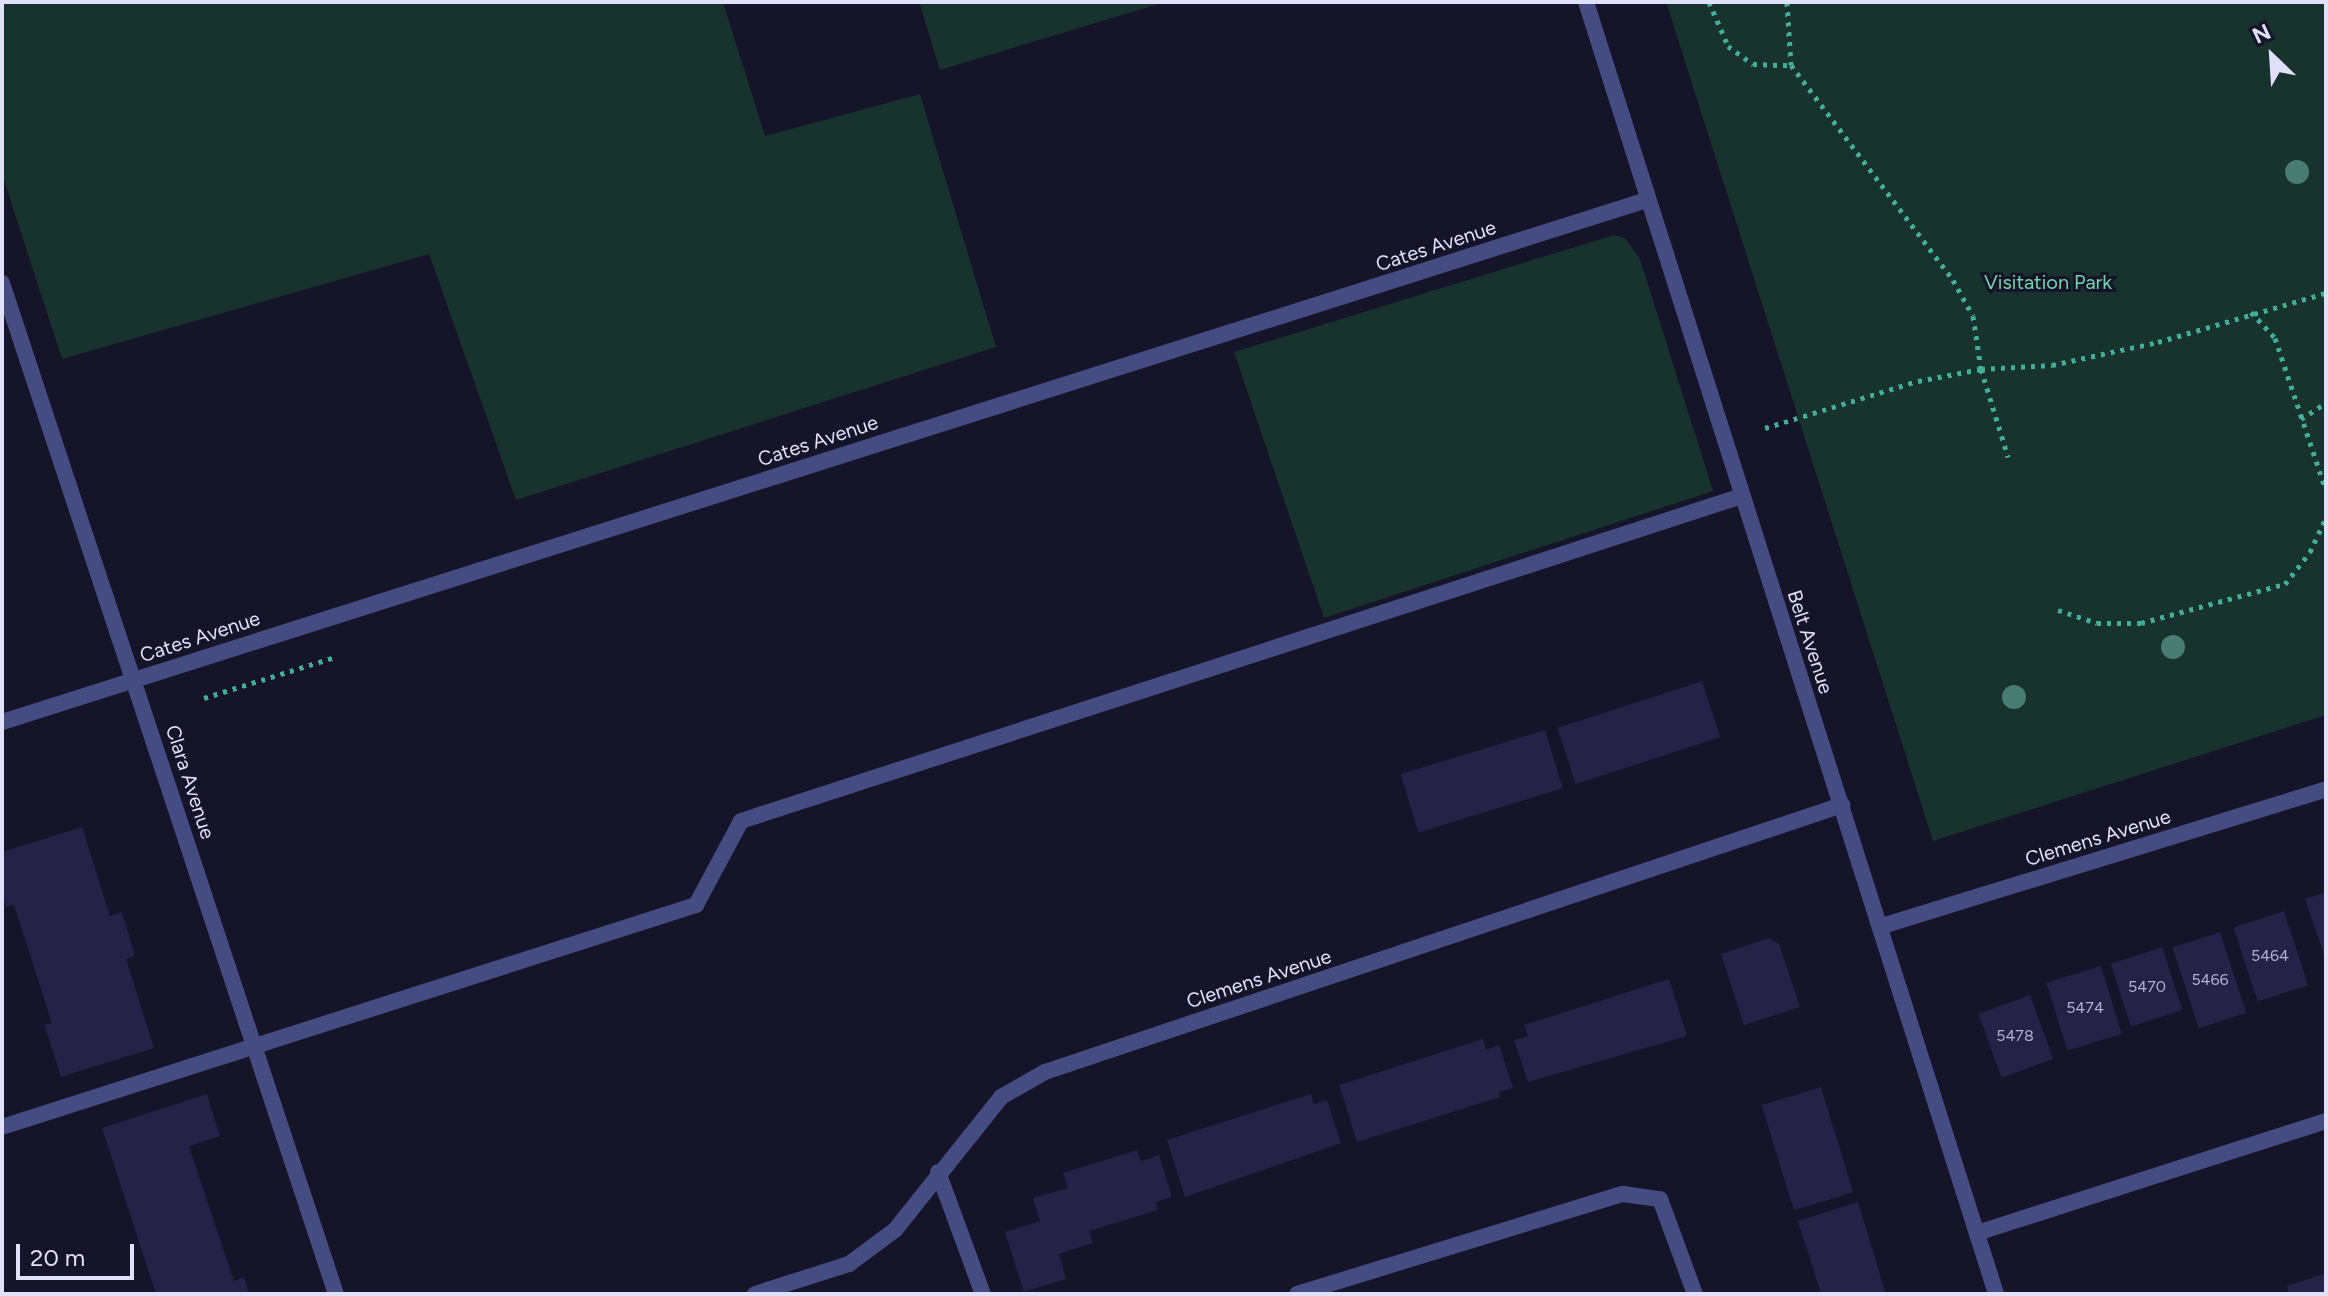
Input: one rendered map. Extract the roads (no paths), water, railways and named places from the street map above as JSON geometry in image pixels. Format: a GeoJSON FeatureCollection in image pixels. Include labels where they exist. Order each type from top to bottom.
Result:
{"type":"FeatureCollection","features":[{"type":"Feature","properties":{"kind":"street","name":"Belt Avenue"},"geometry":{"type":"LineString","coordinates":[[1586,2],[1882,926],[1996,1294]]}},
{"type":"Feature","properties":{"kind":"street","name":"Cates Avenue"},"geometry":{"type":"LineString","coordinates":[[2,722],[1647,200]]}},
{"type":"Feature","properties":{"kind":"street","name":"Clara Avenue"},"geometry":{"type":"LineString","coordinates":[[2,283],[136,678],[336,1294]]}},
{"type":"Feature","properties":{"kind":"street"},"geometry":{"type":"LineString","coordinates":[[2,1127],[696,905],[741,821],[1742,496]]}},
{"type":"Feature","properties":{"kind":"street","name":"Clemens Avenue"},"geometry":{"type":"LineString","coordinates":[[1882,926],[2326,789]]}},
{"type":"Feature","properties":{"kind":"street","name":"Clemens Avenue"},"geometry":{"type":"LineString","coordinates":[[755,1294],[849,1264],[895,1230],[938,1172],[1001,1097],[1045,1072],[1842,805]]}},
{"type":"Feature","properties":{"kind":"street"},"geometry":{"type":"LineString","coordinates":[[1977,1233],[2326,1121]]}},
{"type":"Feature","properties":{"kind":"street"},"geometry":{"type":"LineString","coordinates":[[938,1172],[983,1294]]}},
{"type":"Feature","properties":{"kind":"street"},"geometry":{"type":"LineString","coordinates":[[1297,1294],[1623,1194],[1660,1199],[1695,1294]]}},
{"type":"Feature","properties":{"kind":"park label","name":"Visitation Park"},"geometry":{"type":"Point","coordinates":[2048,282]}}]}
